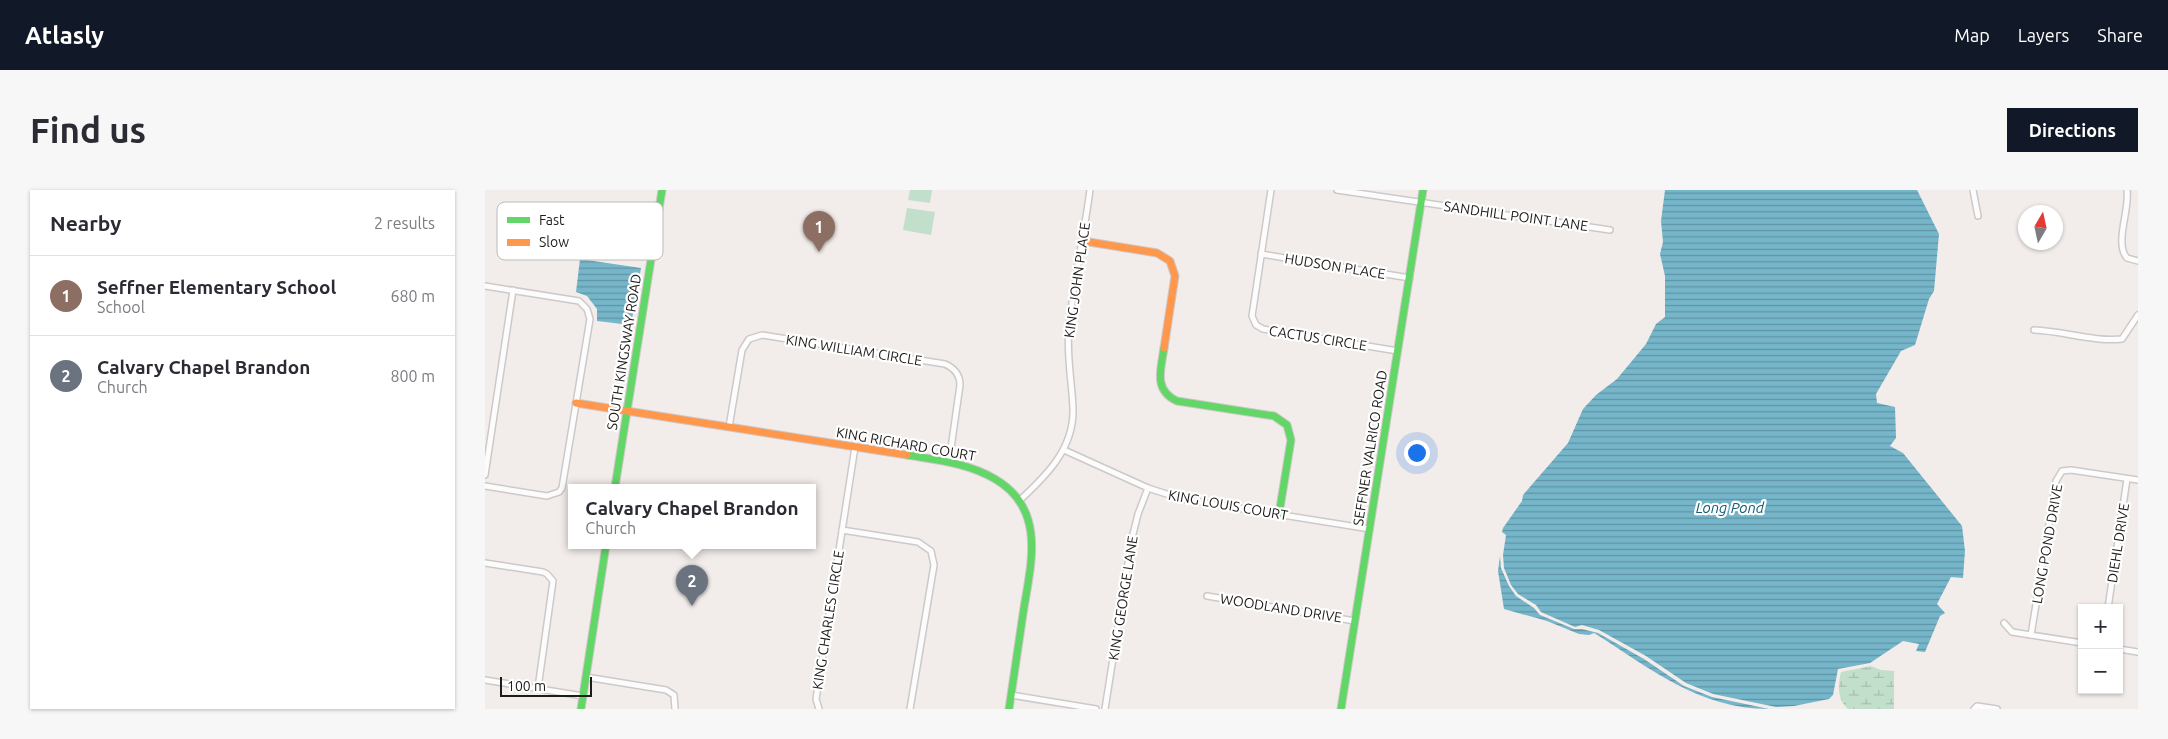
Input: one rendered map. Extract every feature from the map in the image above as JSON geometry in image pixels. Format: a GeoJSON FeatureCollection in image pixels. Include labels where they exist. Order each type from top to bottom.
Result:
{"type":"FeatureCollection","features":[{"type":"Feature","properties":{"kind":"street","name":"KING JOHN PLACE"},"geometry":{"type":"LineString","coordinates":[[1019,501],[1047,475],[1064,450],[1070,430],[1073,411],[1068,359],[1069,327],[1090,190]]}},
{"type":"Feature","properties":{"kind":"street","name":"CACTUS CIRCLE"},"geometry":{"type":"LineString","coordinates":[[1271,190],[1252,316],[1259,328],[1398,351]]}},
{"type":"Feature","properties":{"kind":"street","name":"SANDHILL POINT LANE"},"geometry":{"type":"LineString","coordinates":[[1337,190],[1611,230]]}},
{"type":"Feature","properties":{"kind":"street","name":"SEFFNER VALRICO ROAD"},"geometry":{"type":"LineString","coordinates":[[1341,709],[1423,190]]}},
{"type":"Feature","properties":{"kind":"street"},"geometry":{"type":"LineString","coordinates":[[1973,190],[1978,216]]}},
{"type":"Feature","properties":{"kind":"street"},"geometry":{"type":"LineString","coordinates":[[2127,190],[2128,199],[2121,248],[2127,258],[2138,261]]}},
{"type":"Feature","properties":{"kind":"street"},"geometry":{"type":"LineString","coordinates":[[1083,241],[1157,252],[1166,256],[1171,262],[1175,276],[1159,381],[1160,387],[1168,398],[1177,401],[1273,416],[1287,424],[1291,431],[1291,440],[1279,514]]}},
{"type":"Feature","properties":{"kind":"street","name":"HUDSON PLACE"},"geometry":{"type":"LineString","coordinates":[[1261,254],[1410,278]]}},
{"type":"Feature","properties":{"kind":"street","name":"SOUTH KINGSWAY ROAD"},"geometry":{"type":"LineString","coordinates":[[616,484],[651,260]]}},
{"type":"Feature","properties":{"kind":"street"},"geometry":{"type":"LineString","coordinates":[[485,286],[576,300],[583,304],[589,312],[590,319],[564,482],[559,492],[547,496],[485,486]]}},
{"type":"Feature","properties":{"kind":"street"},"geometry":{"type":"LineString","coordinates":[[485,475],[513,290]]}},
{"type":"Feature","properties":{"kind":"street"},"geometry":{"type":"LineString","coordinates":[[2034,330],[2057,331],[2112,340],[2122,339],[2138,315]]}},
{"type":"Feature","properties":{"kind":"street","name":"KING WILLIAM CIRCLE"},"geometry":{"type":"LineString","coordinates":[[729,427],[742,350],[749,340],[762,335],[945,364],[951,367],[960,378],[949,462]]}},
{"type":"Feature","properties":{"kind":"street","name":"KING RICHARD COURT"},"geometry":{"type":"LineString","coordinates":[[576,403],[971,466],[989,474],[1006,486],[1019,501],[1029,524],[1033,552],[1009,709]]}},
{"type":"Feature","properties":{"kind":"street","name":"KING CHARLES CIRCLE"},"geometry":{"type":"LineString","coordinates":[[819,709],[816,699],[855,447]]}},
{"type":"Feature","properties":{"kind":"street","name":"KING LOUIS COURT"},"geometry":{"type":"LineString","coordinates":[[1064,450],[1148,488],[1182,499],[1370,529]]}},
{"type":"Feature","properties":{"kind":"street","name":"LONG POND DRIVE"},"geometry":{"type":"LineString","coordinates":[[2031,635],[2056,481],[2062,471],[2071,470],[2138,480]]}},
{"type":"Feature","properties":{"kind":"street","name":"DIEHL DRIVE"},"geometry":{"type":"LineString","coordinates":[[2109,604],[2127,479]]}},
{"type":"Feature","properties":{"kind":"street","name":"KING GEORGE LANE"},"geometry":{"type":"LineString","coordinates":[[1105,709],[1132,538],[1148,488]]}},
{"type":"Feature","properties":{"kind":"street","name":"KING CHARLES CIRCLE"},"geometry":{"type":"LineString","coordinates":[[842,530],[918,542],[931,551],[934,565],[911,709]]}},
{"type":"Feature","properties":{"kind":"street"},"geometry":{"type":"LineString","coordinates":[[581,709],[605,549]]}},
{"type":"Feature","properties":{"kind":"street"},"geometry":{"type":"LineString","coordinates":[[485,562],[543,572],[553,581],[538,688]]}},
{"type":"Feature","properties":{"kind":"street","name":"WOODLAND DRIVE"},"geometry":{"type":"LineString","coordinates":[[1207,596],[1355,621]]}},
{"type":"Feature","properties":{"kind":"street"},"geometry":{"type":"LineString","coordinates":[[2004,623],[2012,632],[2078,642]]}},
{"type":"Feature","properties":{"kind":"street"},"geometry":{"type":"LineString","coordinates":[[2123,650],[2138,652]]}},
{"type":"Feature","properties":{"kind":"street"},"geometry":{"type":"LineString","coordinates":[[586,677],[666,690],[674,695],[675,709]]}},
{"type":"Feature","properties":{"kind":"street"},"geometry":{"type":"LineString","coordinates":[[485,680],[583,692]]}},
{"type":"Feature","properties":{"kind":"street"},"geometry":{"type":"LineString","coordinates":[[1011,695],[1096,709]]}},
{"type":"Feature","properties":{"kind":"street"},"geometry":{"type":"LineString","coordinates":[[1974,709],[1977,706],[1997,709]]}},
{"type":"Feature","properties":{"kind":"green space"},"geometry":{"type":"Polygon","coordinates":[[[910,190],[932,190],[930,203],[908,200],[910,190]]]}},
{"type":"Feature","properties":{"kind":"green space"},"geometry":{"type":"Polygon","coordinates":[[[907,208],[935,212],[931,235],[903,230],[907,208]]]}},
{"type":"Feature","properties":{"kind":"green space"},"geometry":{"type":"Polygon","coordinates":[[[1871,666],[1881,670],[1894,671],[1894,709],[1848,709],[1840,696],[1839,682],[1841,672],[1871,666]]]}},
{"type":"Feature","properties":{"kind":"water","name":"Long Pond"},"geometry":{"type":"Polygon","coordinates":[[[1665,190],[1917,190],[1939,234],[1934,291],[1929,299],[1915,345],[1901,351],[1876,394],[1877,403],[1895,407],[1896,438],[1890,446],[1903,453],[1962,526],[1965,551],[1963,578],[1951,577],[1937,604],[1945,613],[1940,616],[1925,652],[1916,651],[1919,644],[1903,641],[1870,663],[1838,669],[1833,695],[1829,699],[1794,706],[1776,707],[1713,694],[1686,683],[1646,656],[1599,630],[1582,625],[1575,627],[1541,612],[1536,605],[1518,594],[1511,585],[1504,568],[1503,555],[1506,535],[1502,532],[1503,528],[1522,501],[1523,495],[1568,443],[1583,409],[1596,395],[1617,379],[1646,344],[1656,324],[1665,317],[1665,276],[1660,254],[1663,242],[1661,221],[1665,190]]]}},
{"type":"Feature","properties":{"kind":"water"},"geometry":{"type":"Polygon","coordinates":[[[580,260],[641,268],[631,325],[597,321],[597,309],[587,296],[576,292],[580,260]]]}},
{"type":"Feature","properties":{"kind":"water"},"geometry":{"type":"Polygon","coordinates":[[[1500,556],[1501,568],[1509,586],[1516,596],[1534,608],[1540,615],[1574,629],[1598,633],[1644,659],[1684,686],[1712,697],[1769,709],[1744,707],[1720,702],[1698,694],[1676,684],[1594,633],[1589,635],[1579,634],[1547,621],[1504,609],[1498,571],[1500,556]]]}},
{"type":"Feature","properties":{"kind":"traffic: fast"},"geometry":{"type":"LineString","coordinates":[[660,202],[662,190]]}},
{"type":"Feature","properties":{"kind":"traffic: fast"},"geometry":{"type":"LineString","coordinates":[[1341,709],[1423,190]]}},
{"type":"Feature","properties":{"kind":"traffic: fast"},"geometry":{"type":"LineString","coordinates":[[615,484],[651,260]]}},
{"type":"Feature","properties":{"kind":"traffic: fast"},"geometry":{"type":"LineString","coordinates":[[1164,348],[1160,378],[1164,391],[1169,396],[1177,401],[1274,416],[1287,425],[1291,440],[1279,514]]}},
{"type":"Feature","properties":{"kind":"traffic: fast"},"geometry":{"type":"LineString","coordinates":[[907,455],[974,469],[995,479],[1012,492],[1023,507],[1029,523],[1031,559],[1009,709]]}},
{"type":"Feature","properties":{"kind":"traffic: fast"},"geometry":{"type":"LineString","coordinates":[[581,709],[605,549]]}},
{"type":"Feature","properties":{"kind":"traffic: slow"},"geometry":{"type":"LineString","coordinates":[[1083,241],[1157,253],[1170,261],[1175,276],[1164,348]]}},
{"type":"Feature","properties":{"kind":"traffic: slow"},"geometry":{"type":"LineString","coordinates":[[576,403],[907,455]]}},
{"type":"Feature","properties":{"kind":"place","name":"Seffner Elementary School"},"geometry":{"type":"Point","coordinates":[819,252]}},
{"type":"Feature","properties":{"kind":"place","name":"Calvary Chapel Brandon"},"geometry":{"type":"Point","coordinates":[692,606]}}]}
